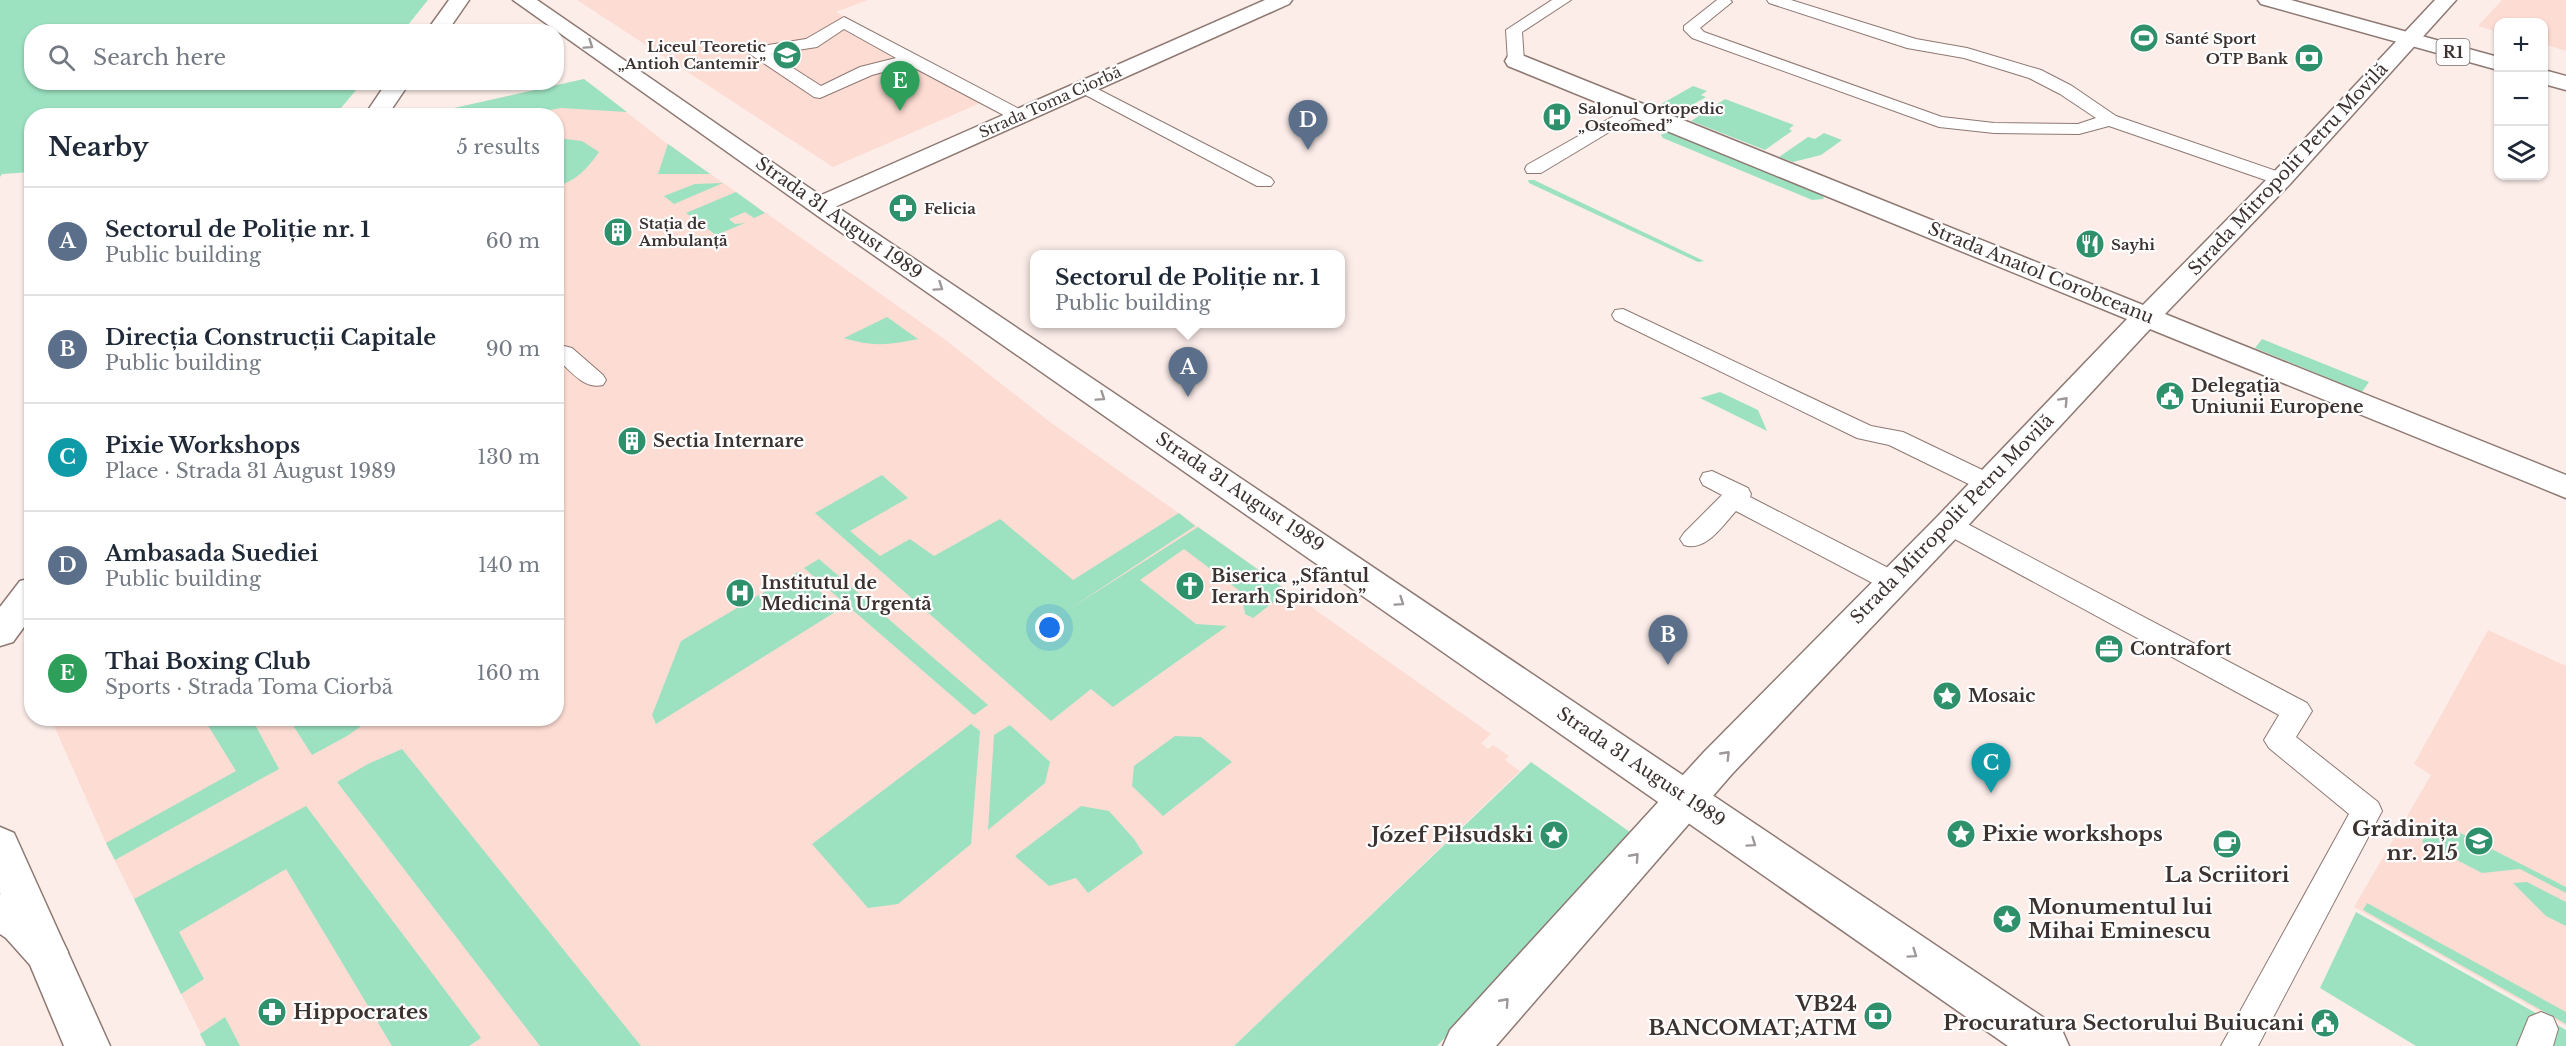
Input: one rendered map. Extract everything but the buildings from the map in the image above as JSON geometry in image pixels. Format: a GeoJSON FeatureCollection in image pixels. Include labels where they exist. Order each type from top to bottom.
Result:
{"type":"FeatureCollection","features":[{"type":"Feature","properties":{"kind":"street"},"geometry":{"type":"LineString","coordinates":[[442,24],[459,0]]}},
{"type":"Feature","properties":{"kind":"street","name":"Strada 31 August 1989"},"geometry":{"type":"LineString","coordinates":[[523,0],[558,24]]}},
{"type":"Feature","properties":{"kind":"street","name":"Strada Toma Ciorbă"},"geometry":{"type":"LineString","coordinates":[[819,205],[1282,0]]}},
{"type":"Feature","properties":{"kind":"street","name":"R1"},"geometry":{"type":"LineString","coordinates":[[2268,0],[2494,63]]}},
{"type":"Feature","properties":{"kind":"street","name":"Strada Mitropolit Petru Movilă"},"geometry":{"type":"LineString","coordinates":[[1466,1046],[1687,798],[2146,316],[2281,178],[2446,0]]}},
{"type":"Feature","properties":{"kind":"street","name":"Strada 31 August 1989"},"geometry":{"type":"LineString","coordinates":[[564,28],[2046,1046]]}},
{"type":"Feature","properties":{"kind":"street","name":"Strada Anatol Corobceanu"},"geometry":{"type":"LineString","coordinates":[[1516,62],[2566,487]]}},
{"type":"Feature","properties":{"kind":"street"},"geometry":{"type":"LineString","coordinates":[[2548,78],[2566,83]]}},
{"type":"Feature","properties":{"kind":"street"},"geometry":{"type":"LineString","coordinates":[[381,108],[393,90]]}},
{"type":"Feature","properties":{"kind":"street"},"geometry":{"type":"LineString","coordinates":[[0,633],[24,601]]}},
{"type":"Feature","properties":{"kind":"street"},"geometry":{"type":"LineString","coordinates":[[0,845],[87,1046]]}},
{"type":"Feature","properties":{"kind":"street"},"geometry":{"type":"LineString","coordinates":[[0,913],[21,924],[45,952]]}},
{"type":"Feature","properties":{"kind":"lane"},"geometry":{"type":"LineString","coordinates":[[1516,62],[1514,30],[1563,0]]}},
{"type":"Feature","properties":{"kind":"lane"},"geometry":{"type":"LineString","coordinates":[[1774,0],[1913,44],[1967,53],[2036,74],[2066,90],[2110,120],[2281,178]]}},
{"type":"Feature","properties":{"kind":"lane"},"geometry":{"type":"LineString","coordinates":[[1724,2],[1692,26],[1692,30],[1698,35],[1939,122],[1977,127],[2079,129],[2110,120]]}},
{"type":"Feature","properties":{"kind":"lane"},"geometry":{"type":"LineString","coordinates":[[911,59],[866,72],[820,93],[755,52],[812,43],[844,22],[1019,116]]}},
{"type":"Feature","properties":{"kind":"lane"},"geometry":{"type":"LineString","coordinates":[[1084,87],[1264,182]]}},
{"type":"Feature","properties":{"kind":"lane"},"geometry":{"type":"LineString","coordinates":[[1534,169],[1635,109]]}},
{"type":"Feature","properties":{"kind":"lane"},"geometry":{"type":"LineString","coordinates":[[1623,315],[1865,433],[1895,438],[1988,483]]}},
{"type":"Feature","properties":{"kind":"lane"},"geometry":{"type":"LineString","coordinates":[[564,353],[595,380]]}},
{"type":"Feature","properties":{"kind":"lane"},"geometry":{"type":"LineString","coordinates":[[1692,540],[1739,494],[1712,479]]}},
{"type":"Feature","properties":{"kind":"lane"},"geometry":{"type":"LineString","coordinates":[[1733,499],[1893,582]]}},
{"type":"Feature","properties":{"kind":"lane"},"geometry":{"type":"LineString","coordinates":[[1949,525],[2297,711],[2279,740],[2367,811],[2239,1046]]}},
{"type":"Feature","properties":{"kind":"lane"},"geometry":{"type":"LineString","coordinates":[[2084,597],[2160,619]]}},
{"type":"Feature","properties":{"kind":"shaded area","name":"Liceul Teoretic „Antioh Cantemir”"},"geometry":{"type":"Polygon","coordinates":[[[577,0],[868,0],[836,12],[992,98],[833,167],[577,0]]]}},
{"type":"Feature","properties":{"kind":"shaded area"},"geometry":{"type":"Polygon","coordinates":[[[2502,0],[2566,0],[2566,51],[2548,45],[2548,18],[2494,18],[2494,31],[2478,26],[2502,0]]]}},
{"type":"Feature","properties":{"kind":"shaded area","name":"Institutul de Medicină Urgentă"},"geometry":{"type":"Polygon","coordinates":[[[584,79],[661,139],[943,338],[1050,422],[1491,734],[1481,743],[1488,749],[1493,745],[1509,756],[1505,760],[1520,771],[1234,1046],[207,1046],[106,843],[54,726],[564,726],[564,108],[454,108],[535,90],[564,90],[564,83],[584,79]]]}},
{"type":"Feature","properties":{"kind":"shaded area","name":"Grădinița nr. 215"},"geometry":{"type":"Polygon","coordinates":[[[2488,630],[2566,666],[2566,1026],[2354,907],[2431,775],[2414,764],[2488,630]]]}},
{"type":"Feature","properties":{"kind":"green space"},"geometry":{"type":"Polygon","coordinates":[[[0,0],[428,0],[409,24],[24,24],[24,90],[356,90],[341,108],[24,108],[24,172],[2,174],[0,177],[0,0]]]}},
{"type":"Feature","properties":{"kind":"green space"},"geometry":{"type":"Polygon","coordinates":[[[584,79],[627,112],[564,108],[454,108],[535,90],[564,90],[564,83],[584,79]]]}},
{"type":"Feature","properties":{"kind":"green space"},"geometry":{"type":"Polygon","coordinates":[[[1693,86],[1707,91],[1701,95],[1706,97],[1675,115],[1656,107],[1693,86]]]}},
{"type":"Feature","properties":{"kind":"green space"},"geometry":{"type":"Polygon","coordinates":[[[1725,99],[1794,125],[1789,129],[1792,131],[1765,150],[1691,121],[1725,99]]]}},
{"type":"Feature","properties":{"kind":"green space"},"geometry":{"type":"Polygon","coordinates":[[[1667,132],[1822,194],[1824,199],[1812,200],[1663,138],[1661,135],[1667,132]]]}},
{"type":"Feature","properties":{"kind":"green space"},"geometry":{"type":"Polygon","coordinates":[[[1824,133],[1842,140],[1821,155],[1793,162],[1779,157],[1808,137],[1815,139],[1824,133]]]}},
{"type":"Feature","properties":{"kind":"green space"},"geometry":{"type":"Polygon","coordinates":[[[564,139],[582,141],[599,152],[581,173],[564,184],[564,139]]]}},
{"type":"Feature","properties":{"kind":"green space"},"geometry":{"type":"Polygon","coordinates":[[[668,144],[710,174],[658,174],[668,144]]]}},
{"type":"Feature","properties":{"kind":"green space"},"geometry":{"type":"Polygon","coordinates":[[[1528,180],[1534,180],[1704,261],[1698,262],[1529,183],[1528,180]]]}},
{"type":"Feature","properties":{"kind":"green space"},"geometry":{"type":"Polygon","coordinates":[[[723,183],[674,204],[664,196],[695,184],[723,183]]]}},
{"type":"Feature","properties":{"kind":"green space"},"geometry":{"type":"Polygon","coordinates":[[[736,192],[765,213],[754,218],[745,212],[729,219],[735,224],[745,223],[716,235],[686,213],[736,192]]]}},
{"type":"Feature","properties":{"kind":"green space"},"geometry":{"type":"Polygon","coordinates":[[[887,317],[918,339],[881,344],[863,343],[844,338],[887,317]]]}},
{"type":"Feature","properties":{"kind":"green space"},"geometry":{"type":"Polygon","coordinates":[[[2262,339],[2369,382],[2362,392],[2255,348],[2262,339]]]}},
{"type":"Feature","properties":{"kind":"green space"},"geometry":{"type":"Polygon","coordinates":[[[1720,392],[1758,410],[1767,431],[1700,398],[1720,392]]]}},
{"type":"Feature","properties":{"kind":"green space"},"geometry":{"type":"Polygon","coordinates":[[[882,475],[908,498],[850,531],[880,556],[910,539],[934,556],[1000,519],[1073,580],[1179,513],[1195,526],[1068,610],[1198,527],[1288,591],[1253,618],[1245,614],[1241,592],[1184,549],[1140,580],[1196,624],[1227,626],[1113,707],[1091,689],[1051,721],[815,513],[882,475]]]}},
{"type":"Feature","properties":{"kind":"green space"},"geometry":{"type":"Polygon","coordinates":[[[819,559],[988,705],[974,715],[804,568],[819,559]]]}},
{"type":"Feature","properties":{"kind":"green space"},"geometry":{"type":"Polygon","coordinates":[[[798,572],[840,609],[656,724],[652,715],[681,641],[798,572]]]}},
{"type":"Feature","properties":{"kind":"green space"},"geometry":{"type":"Polygon","coordinates":[[[971,724],[980,731],[971,844],[898,904],[868,908],[812,844],[971,724]]]}},
{"type":"Feature","properties":{"kind":"green space"},"geometry":{"type":"Polygon","coordinates":[[[1010,725],[1050,762],[1045,783],[988,830],[994,735],[1010,725]]]}},
{"type":"Feature","properties":{"kind":"green space"},"geometry":{"type":"Polygon","coordinates":[[[208,726],[256,726],[279,769],[115,860],[106,843],[236,771],[208,726]]]}},
{"type":"Feature","properties":{"kind":"green space"},"geometry":{"type":"Polygon","coordinates":[[[293,726],[361,726],[347,736],[312,755],[293,726]]]}},
{"type":"Feature","properties":{"kind":"green space"},"geometry":{"type":"Polygon","coordinates":[[[1175,736],[1201,737],[1232,762],[1163,816],[1132,786],[1134,766],[1175,736]]]}},
{"type":"Feature","properties":{"kind":"green space"},"geometry":{"type":"Polygon","coordinates":[[[402,749],[641,1046],[540,1046],[337,782],[368,764],[402,749]]]}},
{"type":"Feature","properties":{"kind":"green space"},"geometry":{"type":"Polygon","coordinates":[[[1531,762],[1637,837],[1437,1046],[1234,1046],[1531,762]]]}},
{"type":"Feature","properties":{"kind":"green space"},"geometry":{"type":"Polygon","coordinates":[[[306,806],[481,1038],[469,1046],[392,1046],[286,869],[179,932],[204,979],[181,994],[134,899],[306,806]]]}},
{"type":"Feature","properties":{"kind":"green space"},"geometry":{"type":"Polygon","coordinates":[[[1081,806],[1109,811],[1134,839],[1143,853],[1088,893],[1076,878],[1049,886],[1015,856],[1081,806]]]}},
{"type":"Feature","properties":{"kind":"green space"},"geometry":{"type":"Polygon","coordinates":[[[2433,819],[2566,887],[2566,893],[2520,869],[2482,873],[2422,842],[2433,819]]]}},
{"type":"Feature","properties":{"kind":"green space"},"geometry":{"type":"Polygon","coordinates":[[[2527,882],[2566,902],[2566,926],[2546,916],[2513,883],[2527,882]]]}},
{"type":"Feature","properties":{"kind":"green space"},"geometry":{"type":"Polygon","coordinates":[[[2367,903],[2566,1012],[2566,1024],[2363,910],[2367,903]]]}},
{"type":"Feature","properties":{"kind":"green space"},"geometry":{"type":"Polygon","coordinates":[[[2356,912],[2566,1030],[2566,1046],[2416,1046],[2320,988],[2356,912]]]}},
{"type":"Feature","properties":{"kind":"green space"},"geometry":{"type":"Polygon","coordinates":[[[225,1017],[240,1046],[206,1046],[200,1034],[225,1017]]]}},
{"type":"Feature","properties":{"kind":"place","name":"Santé Sport"},"geometry":{"type":"Point","coordinates":[2144,38]}},
{"type":"Feature","properties":{"kind":"place","name":"Liceul Teoretic „Antioh Cantemir”"},"geometry":{"type":"Point","coordinates":[787,55]}},
{"type":"Feature","properties":{"kind":"place","name":"OTP Bank"},"geometry":{"type":"Point","coordinates":[2309,58]}},
{"type":"Feature","properties":{"kind":"place","name":"Thai Boxing Club"},"geometry":{"type":"Point","coordinates":[900,111]}},
{"type":"Feature","properties":{"kind":"place","name":"Salonul Ortopedic „Osteomed”"},"geometry":{"type":"Point","coordinates":[1557,117]}},
{"type":"Feature","properties":{"kind":"place","name":"Ambasada Suediei"},"geometry":{"type":"Point","coordinates":[1308,150]}},
{"type":"Feature","properties":{"kind":"place","name":"Felicia"},"geometry":{"type":"Point","coordinates":[903,208]}},
{"type":"Feature","properties":{"kind":"place","name":"Stația de Ambulanță"},"geometry":{"type":"Point","coordinates":[618,232]}},
{"type":"Feature","properties":{"kind":"place","name":"Sayhi"},"geometry":{"type":"Point","coordinates":[2090,244]}},
{"type":"Feature","properties":{"kind":"place","name":"Delegația Uniunii Europene"},"geometry":{"type":"Point","coordinates":[2170,396]}},
{"type":"Feature","properties":{"kind":"place","name":"Sectorul de Poliție nr. 1"},"geometry":{"type":"Point","coordinates":[1188,397]}},
{"type":"Feature","properties":{"kind":"place","name":"Sectia Internare"},"geometry":{"type":"Point","coordinates":[632,441]}},
{"type":"Feature","properties":{"kind":"place","name":"Biserica „Sfântul Ierarh Spiridon”"},"geometry":{"type":"Point","coordinates":[1190,586]}},
{"type":"Feature","properties":{"kind":"place","name":"Institutul de Medicină Urgentă"},"geometry":{"type":"Point","coordinates":[740,593]}},
{"type":"Feature","properties":{"kind":"place","name":"Contrafort"},"geometry":{"type":"Point","coordinates":[2109,649]}},
{"type":"Feature","properties":{"kind":"place","name":"Direcția Construcții Capitale"},"geometry":{"type":"Point","coordinates":[1668,665]}},
{"type":"Feature","properties":{"kind":"place","name":"Mosaic"},"geometry":{"type":"Point","coordinates":[1947,696]}},
{"type":"Feature","properties":{"kind":"place","name":"Pixie Workshops"},"geometry":{"type":"Point","coordinates":[1991,793]}},
{"type":"Feature","properties":{"kind":"place","name":"Pixie workshops"},"geometry":{"type":"Point","coordinates":[1961,834]}},
{"type":"Feature","properties":{"kind":"place","name":"Józef Piłsudski"},"geometry":{"type":"Point","coordinates":[1554,835]}},
{"type":"Feature","properties":{"kind":"place","name":"Grădinița nr. 215"},"geometry":{"type":"Point","coordinates":[2479,841]}},
{"type":"Feature","properties":{"kind":"place","name":"La Scriitori"},"geometry":{"type":"Point","coordinates":[2227,844]}},
{"type":"Feature","properties":{"kind":"place","name":"Monumentul lui Mihai Eminescu"},"geometry":{"type":"Point","coordinates":[2007,919]}},
{"type":"Feature","properties":{"kind":"place","name":"Hippocrates"},"geometry":{"type":"Point","coordinates":[272,1012]}},
{"type":"Feature","properties":{"kind":"place","name":"VB24 BANCOMAT;ATM"},"geometry":{"type":"Point","coordinates":[1878,1016]}},
{"type":"Feature","properties":{"kind":"place","name":"Procuratura Sectorului Buiucani"},"geometry":{"type":"Point","coordinates":[2325,1023]}}]}
